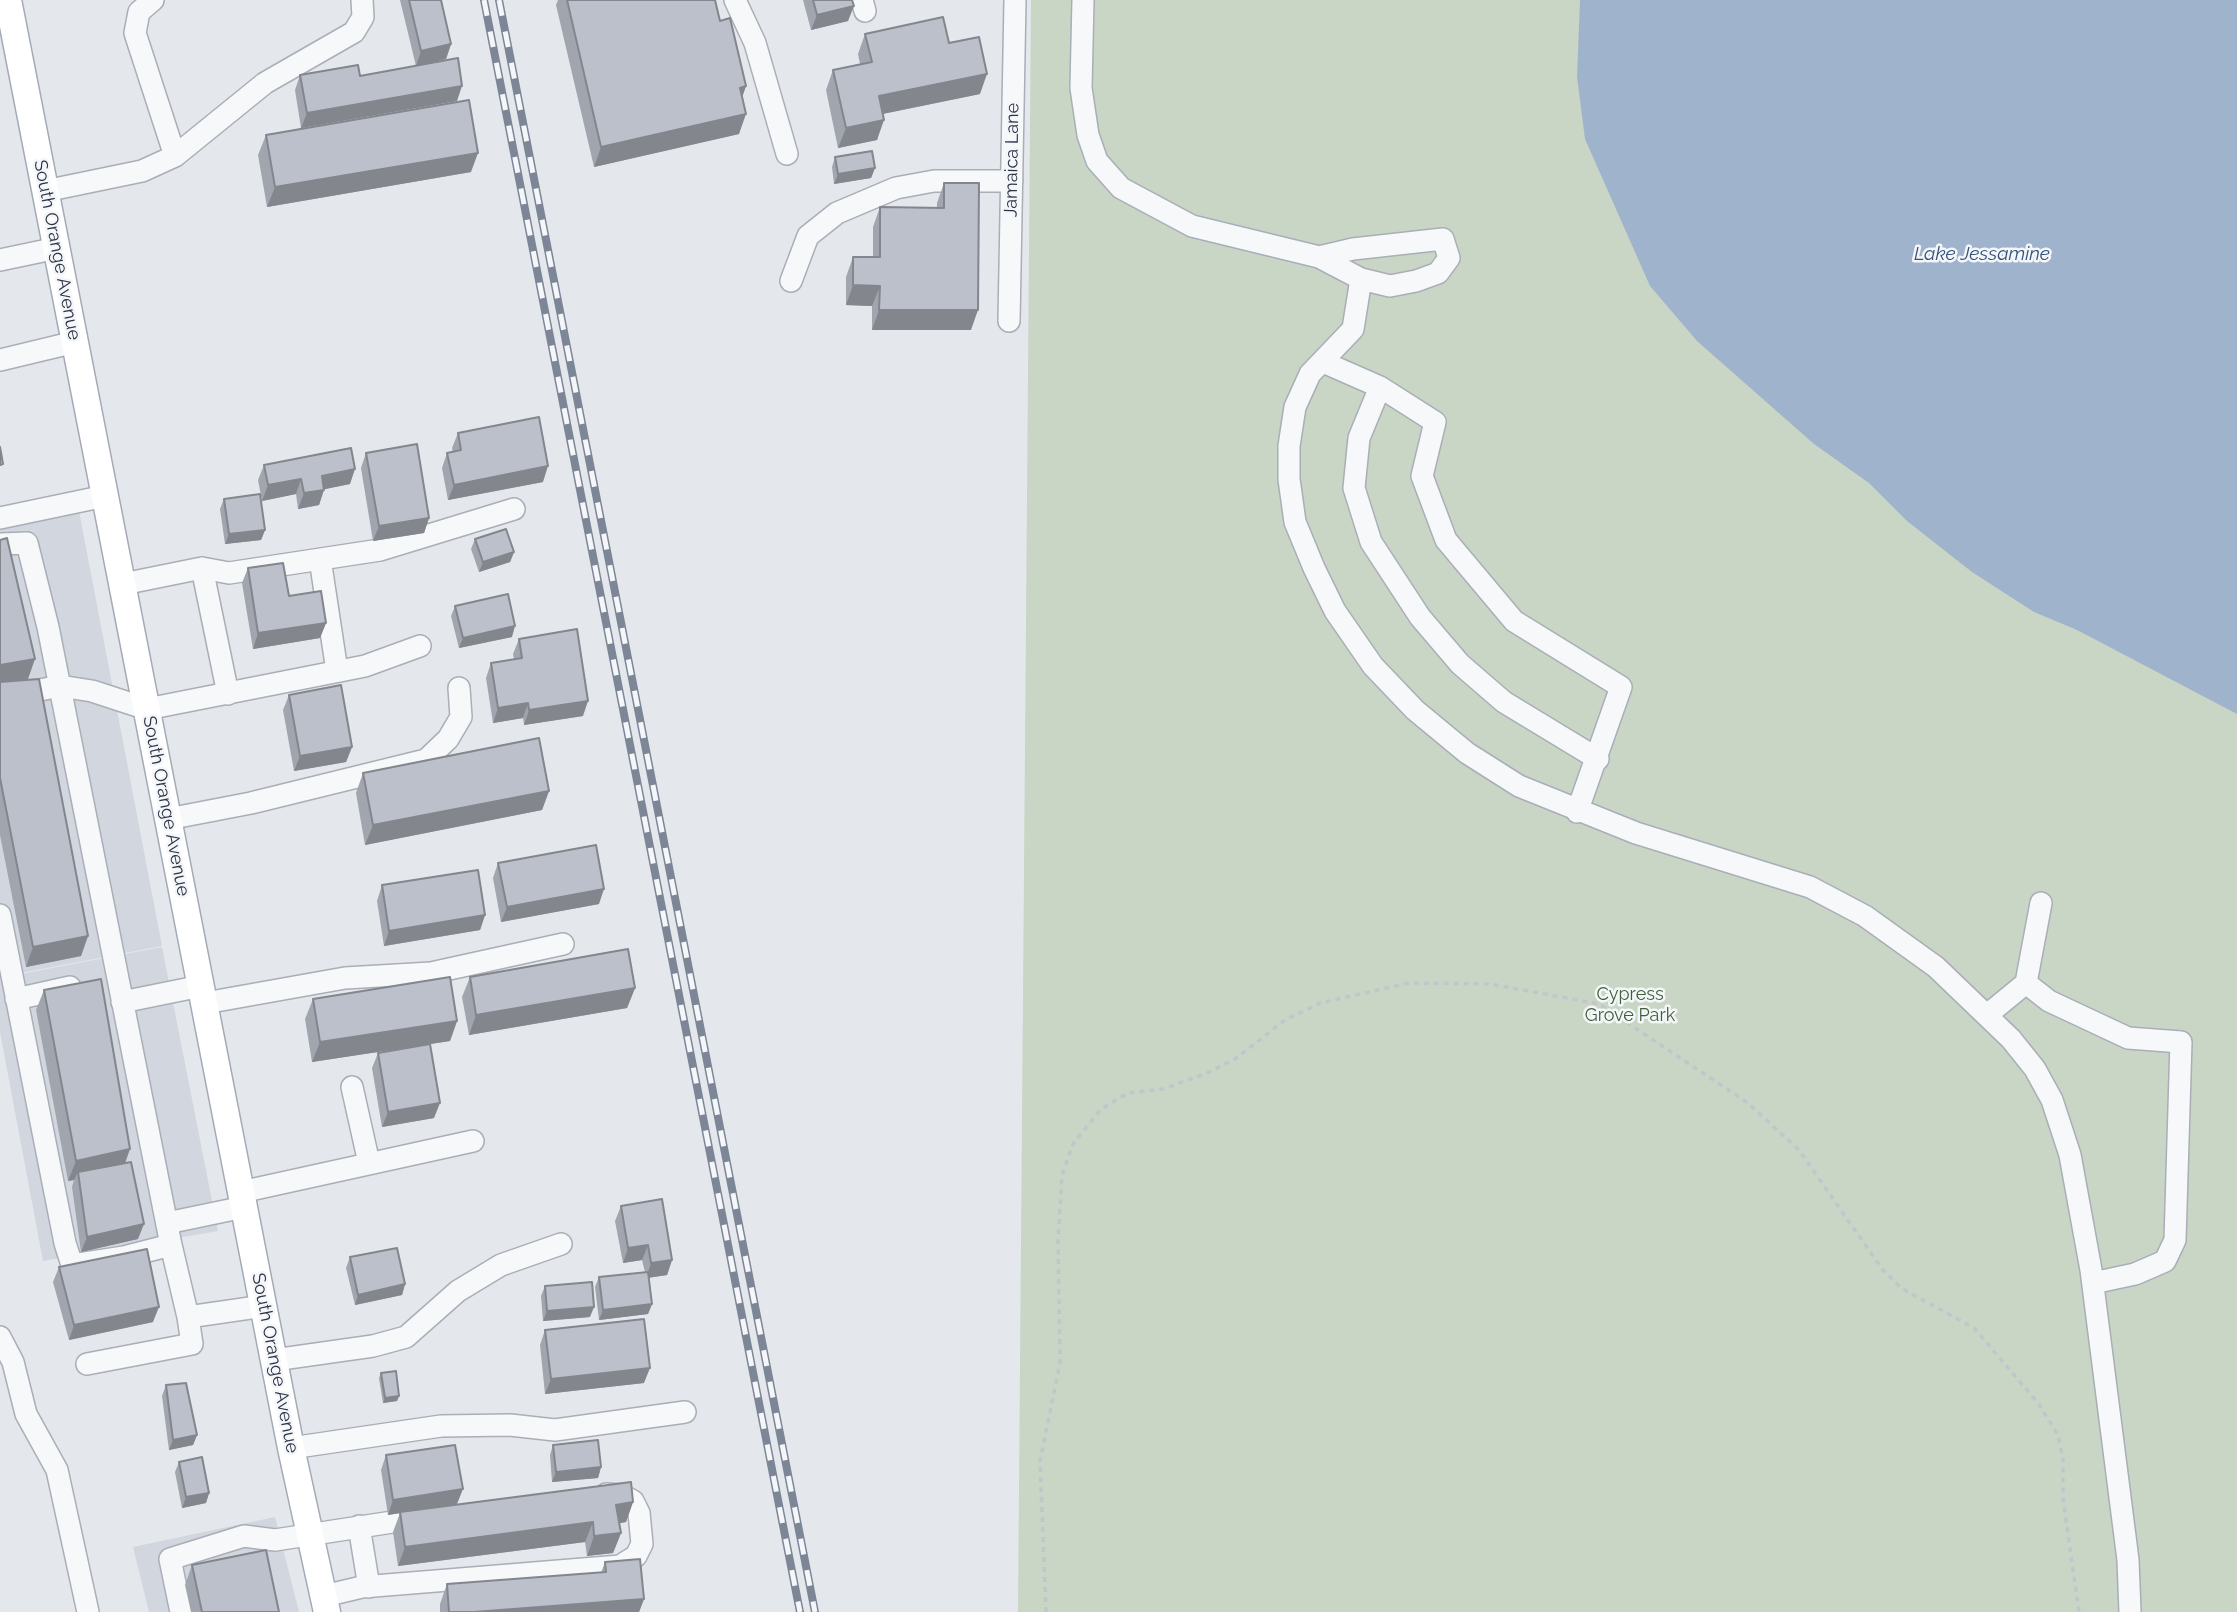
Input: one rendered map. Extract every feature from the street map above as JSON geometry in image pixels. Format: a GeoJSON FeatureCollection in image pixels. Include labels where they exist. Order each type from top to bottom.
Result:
{"type":"FeatureCollection","features":[{"type":"Feature","properties":{"kind":"main road","name":"South Orange Avenue"},"geometry":{"type":"LineString","coordinates":[[8,0],[291,1448],[326,1604]]}},
{"type":"Feature","properties":{"kind":"street"},"geometry":{"type":"LineString","coordinates":[[153,0],[139,12],[135,33],[175,156]]}},
{"type":"Feature","properties":{"kind":"street"},"geometry":{"type":"LineString","coordinates":[[45,191],[142,171],[175,156],[265,83],[354,32],[363,16],[362,0]]}},
{"type":"Feature","properties":{"kind":"street"},"geometry":{"type":"LineString","coordinates":[[735,0],[755,43],[787,154]]}},
{"type":"Feature","properties":{"kind":"street","name":"Jamaica Lane"},"geometry":{"type":"LineString","coordinates":[[1009,321],[1015,0]]}},
{"type":"Feature","properties":{"kind":"street"},"geometry":{"type":"LineString","coordinates":[[1083,0],[1081,88],[1088,135],[1097,161],[1121,188],[1149,206],[1192,226],[1319,257],[1361,279],[1390,286],[1438,273],[1449,258],[1443,239],[1353,249],[1319,257]]}},
{"type":"Feature","properties":{"kind":"street"},"geometry":{"type":"LineString","coordinates":[[792,281],[808,236],[837,213],[896,188],[921,183],[975,179],[1012,181]]}},
{"type":"Feature","properties":{"kind":"street"},"geometry":{"type":"LineString","coordinates":[[0,260],[57,248]]}},
{"type":"Feature","properties":{"kind":"street"},"geometry":{"type":"LineString","coordinates":[[1361,279],[1353,329],[1310,374],[1295,407],[1289,446],[1289,479],[1295,522],[1335,611],[1373,666],[1425,719],[1467,753],[1520,786],[1577,812],[1810,887],[1864,916],[1936,967],[1986,1015],[2035,1069],[2052,1100],[2070,1155],[2093,1283],[2123,1520],[2130,1612]]}},
{"type":"Feature","properties":{"kind":"street"},"geometry":{"type":"LineString","coordinates":[[0,360],[75,342]]}},
{"type":"Feature","properties":{"kind":"street"},"geometry":{"type":"LineString","coordinates":[[1323,362],[1380,387],[1435,422],[1422,476],[1446,540],[1514,621],[1621,687],[1598,759],[1577,812]]}},
{"type":"Feature","properties":{"kind":"street"},"geometry":{"type":"LineString","coordinates":[[1380,387],[1359,438],[1354,488],[1371,542],[1420,617],[1460,664],[1504,702],[1598,759]]}},
{"type":"Feature","properties":{"kind":"street"},"geometry":{"type":"LineString","coordinates":[[0,518],[106,496]]}},
{"type":"Feature","properties":{"kind":"street"},"geometry":{"type":"LineString","coordinates":[[122,584],[202,568],[229,573],[380,550],[473,524],[514,509]]}},
{"type":"Feature","properties":{"kind":"street"},"geometry":{"type":"LineString","coordinates":[[0,544],[26,544],[60,686],[192,1344],[87,1364]]}},
{"type":"Feature","properties":{"kind":"street"},"geometry":{"type":"LineString","coordinates":[[320,559],[337,671]]}},
{"type":"Feature","properties":{"kind":"street"},"geometry":{"type":"LineString","coordinates":[[202,568],[228,694]]}},
{"type":"Feature","properties":{"kind":"street"},"geometry":{"type":"LineString","coordinates":[[0,698],[60,686],[92,691],[147,709],[366,666],[420,646]]}},
{"type":"Feature","properties":{"kind":"street"},"geometry":{"type":"LineString","coordinates":[[168,819],[251,803],[426,760],[448,739],[461,718],[459,688]]}},
{"type":"Feature","properties":{"kind":"street"},"geometry":{"type":"LineString","coordinates":[[1986,1015],[2026,983],[2041,903]]}},
{"type":"Feature","properties":{"kind":"street"},"geometry":{"type":"LineString","coordinates":[[0,915],[65,1243],[72,1265],[124,1257],[172,1244]]}},
{"type":"Feature","properties":{"kind":"street"},"geometry":{"type":"LineString","coordinates":[[122,1002],[345,978],[430,973],[563,944]]}},
{"type":"Feature","properties":{"kind":"street"},"geometry":{"type":"LineString","coordinates":[[16,999],[117,977]]}},
{"type":"Feature","properties":{"kind":"street"},"geometry":{"type":"LineString","coordinates":[[2026,983],[2049,1001],[2128,1038],[2181,1042],[2175,1240],[2165,1261],[2135,1274],[2093,1283]]}},
{"type":"Feature","properties":{"kind":"street"},"geometry":{"type":"LineString","coordinates":[[352,1087],[369,1163]]}},
{"type":"Feature","properties":{"kind":"street"},"geometry":{"type":"LineString","coordinates":[[167,1223],[369,1163],[473,1141]]}},
{"type":"Feature","properties":{"kind":"street"},"geometry":{"type":"LineString","coordinates":[[274,1360],[373,1346],[406,1337],[469,1284],[501,1265],[561,1244]]}},
{"type":"Feature","properties":{"kind":"street"},"geometry":{"type":"LineString","coordinates":[[188,1317],[264,1307]]}},
{"type":"Feature","properties":{"kind":"street"},"geometry":{"type":"LineString","coordinates":[[0,1337],[13,1362],[26,1414],[57,1470],[88,1612]]}},
{"type":"Feature","properties":{"kind":"street"},"geometry":{"type":"LineString","coordinates":[[291,1448],[441,1426],[510,1424],[555,1430],[685,1412]]}},
{"type":"Feature","properties":{"kind":"street"},"geometry":{"type":"LineString","coordinates":[[326,1604],[369,1587],[620,1566],[636,1556],[642,1544],[639,1513],[634,1501],[622,1494],[588,1495]]}},
{"type":"Feature","properties":{"kind":"street"},"geometry":{"type":"LineString","coordinates":[[181,1612],[170,1559],[244,1536],[275,1540],[449,1514]]}},
{"type":"Feature","properties":{"kind":"street"},"geometry":{"type":"LineString","coordinates":[[359,1527],[369,1587]]}},
{"type":"Feature","properties":{"kind":"path"},"geometry":{"type":"LineString","coordinates":[[1046,1612],[1040,1461],[1060,1363],[1058,1240],[1062,1175],[1073,1144],[1101,1109],[1128,1093],[1163,1089],[1207,1073],[1235,1059],[1285,1020],[1320,1003],[1409,983],[1490,984],[1599,1004],[1748,1103],[1799,1150],[1882,1269],[1901,1288],[1974,1328],[2038,1403],[2058,1435],[2063,1459],[2063,1499],[2079,1612]]}},
{"type":"Feature","properties":{"kind":"shaded area"},"geometry":{"type":"Polygon","coordinates":[[[79,511],[162,946],[0,977],[0,527],[79,511]]]}},
{"type":"Feature","properties":{"kind":"shaded area"},"geometry":{"type":"Polygon","coordinates":[[[162,947],[218,1231],[43,1261],[0,1032],[0,978],[162,947]]]}},
{"type":"Feature","properties":{"kind":"shaded area"},"geometry":{"type":"Polygon","coordinates":[[[275,1517],[299,1612],[149,1612],[133,1547],[275,1517]]]}},
{"type":"Feature","properties":{"kind":"green space","name":"Cypress Grove Park"},"geometry":{"type":"Polygon","coordinates":[[[1031,0],[2237,0],[2237,1612],[1018,1612],[1031,0]]]}},
{"type":"Feature","properties":{"kind":"water","name":"Lake Jessamine"},"geometry":{"type":"Polygon","coordinates":[[[1580,0],[2237,0],[2237,714],[2077,630],[2034,612],[1972,572],[1907,521],[1869,483],[1814,444],[1697,341],[1650,286],[1585,139],[1577,77],[1580,0]]]}},
{"type":"Feature","properties":{"kind":"building"},"geometry":{"type":"Polygon","coordinates":[[[409,0],[441,0],[451,44],[421,51],[409,0]]]}},
{"type":"Feature","properties":{"kind":"building"},"geometry":{"type":"Polygon","coordinates":[[[567,0],[715,0],[720,21],[730,18],[746,86],[740,88],[746,114],[601,147],[567,0]]]}},
{"type":"Feature","properties":{"kind":"building"},"geometry":{"type":"Polygon","coordinates":[[[813,0],[852,0],[854,6],[817,15],[813,0]]]}},
{"type":"Feature","properties":{"kind":"building"},"geometry":{"type":"Polygon","coordinates":[[[943,17],[949,43],[979,37],[987,74],[879,96],[884,120],[846,128],[833,70],[872,62],[865,34],[943,17]]]}},
{"type":"Feature","properties":{"kind":"building"},"geometry":{"type":"Polygon","coordinates":[[[458,58],[462,86],[307,113],[300,75],[358,65],[360,76],[458,58]]]}},
{"type":"Feature","properties":{"kind":"building"},"geometry":{"type":"Polygon","coordinates":[[[469,100],[478,153],[275,187],[266,135],[469,100]]]}},
{"type":"Feature","properties":{"kind":"building"},"geometry":{"type":"Polygon","coordinates":[[[872,151],[875,168],[838,174],[835,157],[872,151]]]}},
{"type":"Feature","properties":{"kind":"building"},"geometry":{"type":"Polygon","coordinates":[[[944,183],[979,183],[978,310],[879,310],[880,286],[853,285],[853,257],[880,257],[880,207],[944,208],[944,183]]]}},
{"type":"Feature","properties":{"kind":"building"},"geometry":{"type":"Polygon","coordinates":[[[539,417],[548,466],[454,485],[447,453],[461,450],[458,433],[539,417]]]}},
{"type":"Feature","properties":{"kind":"building"},"geometry":{"type":"Polygon","coordinates":[[[417,444],[429,518],[379,526],[366,453],[417,444]]]}},
{"type":"Feature","properties":{"kind":"building"},"geometry":{"type":"Polygon","coordinates":[[[351,448],[355,469],[322,476],[324,490],[304,493],[301,479],[268,485],[264,465],[351,448]]]}},
{"type":"Feature","properties":{"kind":"building"},"geometry":{"type":"Polygon","coordinates":[[[260,494],[265,530],[229,534],[224,499],[260,494]]]}},
{"type":"Feature","properties":{"kind":"building"},"geometry":{"type":"Polygon","coordinates":[[[506,529],[514,552],[483,562],[475,539],[506,529]]]}},
{"type":"Feature","properties":{"kind":"building"},"geometry":{"type":"Polygon","coordinates":[[[7,538],[35,659],[0,665],[0,540],[7,538]]]}},
{"type":"Feature","properties":{"kind":"building"},"geometry":{"type":"Polygon","coordinates":[[[283,563],[289,596],[321,591],[326,623],[258,633],[248,568],[283,563]]]}},
{"type":"Feature","properties":{"kind":"building"},"geometry":{"type":"Polygon","coordinates":[[[508,594],[515,626],[463,638],[455,606],[508,594]]]}},
{"type":"Feature","properties":{"kind":"building"},"geometry":{"type":"Polygon","coordinates":[[[577,629],[588,701],[529,710],[528,703],[498,708],[491,663],[522,658],[519,639],[577,629]]]}},
{"type":"Feature","properties":{"kind":"building"},"geometry":{"type":"Polygon","coordinates":[[[39,679],[88,936],[33,947],[0,778],[0,682],[39,679]]]}},
{"type":"Feature","properties":{"kind":"building"},"geometry":{"type":"Polygon","coordinates":[[[341,685],[352,747],[300,756],[289,695],[341,685]]]}},
{"type":"Feature","properties":{"kind":"building"},"geometry":{"type":"Polygon","coordinates":[[[539,738],[549,791],[373,825],[363,773],[539,738]]]}},
{"type":"Feature","properties":{"kind":"building"},"geometry":{"type":"Polygon","coordinates":[[[596,845],[604,889],[507,907],[498,863],[596,845]]]}},
{"type":"Feature","properties":{"kind":"building"},"geometry":{"type":"Polygon","coordinates":[[[478,870],[485,915],[389,931],[382,885],[478,870]]]}},
{"type":"Feature","properties":{"kind":"building"},"geometry":{"type":"Polygon","coordinates":[[[628,949],[635,988],[476,1015],[470,977],[628,949]]]}},
{"type":"Feature","properties":{"kind":"building"},"geometry":{"type":"Polygon","coordinates":[[[450,977],[457,1021],[320,1042],[313,999],[450,977]]]}},
{"type":"Feature","properties":{"kind":"building"},"geometry":{"type":"Polygon","coordinates":[[[101,979],[130,1149],[76,1161],[44,990],[101,979]]]}},
{"type":"Feature","properties":{"kind":"building"},"geometry":{"type":"Polygon","coordinates":[[[430,1044],[440,1103],[388,1112],[378,1053],[430,1044]]]}},
{"type":"Feature","properties":{"kind":"building"},"geometry":{"type":"Polygon","coordinates":[[[131,1162],[144,1224],[87,1237],[78,1172],[131,1162]]]}},
{"type":"Feature","properties":{"kind":"building"},"geometry":{"type":"Polygon","coordinates":[[[662,1199],[672,1260],[651,1263],[648,1245],[628,1248],[621,1206],[662,1199]]]}},
{"type":"Feature","properties":{"kind":"building"},"geometry":{"type":"Polygon","coordinates":[[[397,1248],[405,1284],[358,1295],[350,1257],[397,1248]]]}},
{"type":"Feature","properties":{"kind":"building"},"geometry":{"type":"Polygon","coordinates":[[[147,1249],[159,1307],[74,1325],[59,1267],[147,1249]]]}},
{"type":"Feature","properties":{"kind":"building"},"geometry":{"type":"Polygon","coordinates":[[[648,1272],[652,1304],[603,1310],[599,1277],[648,1272]]]}},
{"type":"Feature","properties":{"kind":"building"},"geometry":{"type":"Polygon","coordinates":[[[592,1282],[594,1307],[547,1311],[545,1286],[592,1282]]]}},
{"type":"Feature","properties":{"kind":"building"},"geometry":{"type":"Polygon","coordinates":[[[644,1319],[650,1368],[551,1379],[545,1330],[644,1319]]]}},
{"type":"Feature","properties":{"kind":"building"},"geometry":{"type":"Polygon","coordinates":[[[396,1371],[399,1396],[385,1398],[381,1373],[396,1371]]]}},
{"type":"Feature","properties":{"kind":"building"},"geometry":{"type":"Polygon","coordinates":[[[186,1383],[197,1435],[173,1440],[166,1385],[186,1383]]]}},
{"type":"Feature","properties":{"kind":"building"},"geometry":{"type":"Polygon","coordinates":[[[598,1440],[601,1467],[556,1472],[553,1445],[598,1440]]]}},
{"type":"Feature","properties":{"kind":"building"},"geometry":{"type":"Polygon","coordinates":[[[455,1445],[463,1489],[393,1500],[386,1455],[455,1445]]]}},
{"type":"Feature","properties":{"kind":"building"},"geometry":{"type":"Polygon","coordinates":[[[202,1457],[209,1493],[186,1497],[179,1462],[202,1457]]]}},
{"type":"Feature","properties":{"kind":"building"},"geometry":{"type":"Polygon","coordinates":[[[631,1482],[633,1502],[616,1505],[621,1533],[594,1536],[593,1522],[405,1547],[400,1512],[631,1482]]]}},
{"type":"Feature","properties":{"kind":"building"},"geometry":{"type":"Polygon","coordinates":[[[266,1550],[279,1612],[202,1612],[192,1565],[266,1550]]]}},
{"type":"Feature","properties":{"kind":"building"},"geometry":{"type":"Polygon","coordinates":[[[640,1559],[644,1599],[449,1612],[447,1584],[606,1572],[605,1562],[640,1559]]]}},
{"type":"Feature","properties":{"kind":"railway"},"geometry":{"type":"LineString","coordinates":[[484,0],[800,1612]]}},
{"type":"Feature","properties":{"kind":"railway"},"geometry":{"type":"LineString","coordinates":[[499,0],[815,1612]]}}]}
